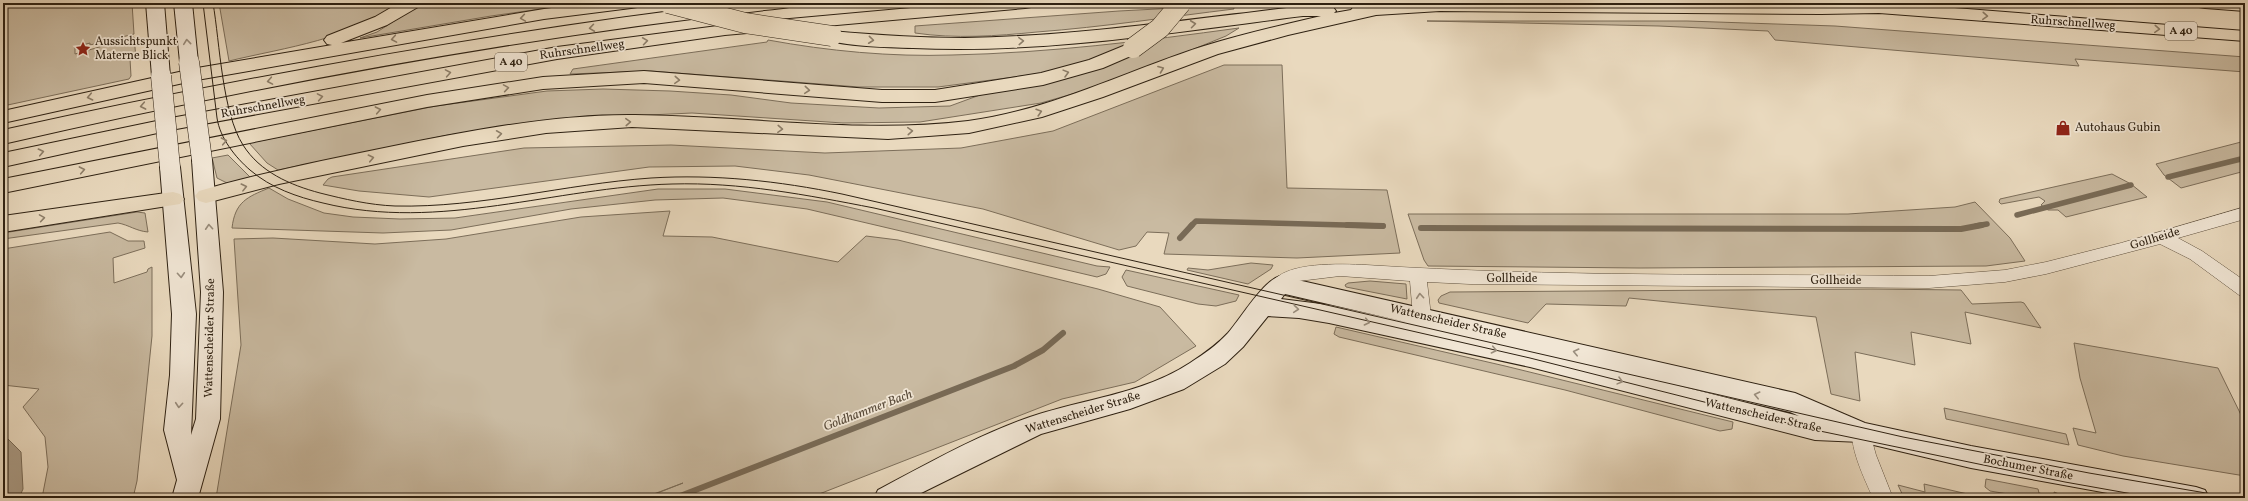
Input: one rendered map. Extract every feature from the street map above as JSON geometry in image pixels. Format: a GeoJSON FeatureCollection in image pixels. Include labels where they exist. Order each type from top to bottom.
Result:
{"type":"FeatureCollection","features":[{"type":"Feature","properties":{"kind":"highway"},"geometry":{"type":"LineString","coordinates":[[3,117],[193,68],[225,64],[306,49],[350,35],[381,21],[412,3]]}},
{"type":"Feature","properties":{"kind":"highway"},"geometry":{"type":"LineString","coordinates":[[193,68],[264,64],[392,40],[536,16],[631,3]]}},
{"type":"Feature","properties":{"kind":"highway"},"geometry":{"type":"LineString","coordinates":[[668,3],[745,23],[804,32],[885,41],[982,43],[1106,34],[1303,11],[1373,10],[1440,6],[1822,9],[1876,8]]}},
{"type":"Feature","properties":{"kind":"highway","name":"Ruhrschnellweg"},"geometry":{"type":"LineString","coordinates":[[3,137],[90,117],[229,89],[530,36],[784,3]]}},
{"type":"Feature","properties":{"kind":"highway","name":"Ruhrschnellweg"},"geometry":{"type":"LineString","coordinates":[[3,160],[171,124],[557,53],[725,30],[1025,3]]}},
{"type":"Feature","properties":{"kind":"highway"},"geometry":{"type":"LineString","coordinates":[[3,186],[427,100],[543,83],[644,77],[882,96],[935,96],[1000,88],[1067,73],[1096,64],[1127,50],[1147,40],[1170,20],[1181,3]]}},
{"type":"Feature","properties":{"kind":"highway","name":"Ruhrschnellweg"},"geometry":{"type":"LineString","coordinates":[[1829,3],[1876,8],[2245,36]]}},
{"type":"Feature","properties":{"kind":"highway"},"geometry":{"type":"LineString","coordinates":[[2205,3],[2245,6]]}},
{"type":"Feature","properties":{"kind":"highway"},"geometry":{"type":"LineString","coordinates":[[206,196],[279,178],[455,141],[546,127],[632,121],[888,132],[969,126],[1035,113],[1096,93],[1212,50],[1284,30],[1373,10]]}},
{"type":"Feature","properties":{"kind":"highway"},"geometry":{"type":"LineString","coordinates":[[3,224],[173,199]]}},
{"type":"Feature","properties":{"kind":"main road","name":"Wattenscheider Straße"},"geometry":{"type":"LineString","coordinates":[[155,3],[184,314],[182,375],[177,430],[187,488]]}},
{"type":"Feature","properties":{"kind":"main road","name":"Wattenscheider Straße"},"geometry":{"type":"LineString","coordinates":[[183,3],[193,68],[206,196],[212,292],[208,419],[187,488]]}},
{"type":"Feature","properties":{"kind":"main road"},"geometry":{"type":"LineString","coordinates":[[173,199],[206,196]]}},
{"type":"Feature","properties":{"kind":"main road","name":"Wattenscheider Straße"},"geometry":{"type":"LineString","coordinates":[[887,498],[965,456],[1036,426],[1108,407],[1152,392],[1189,375],[1216,357],[1232,342],[1263,307],[1280,284],[1795,403],[1861,432]]}},
{"type":"Feature","properties":{"kind":"main road","name":"Wattenscheider Straße"},"geometry":{"type":"LineString","coordinates":[[1263,307],[1299,309],[1329,314],[1530,358],[1815,430],[1861,432]]}},
{"type":"Feature","properties":{"kind":"main road","name":"Bochumer Straße"},"geometry":{"type":"LineString","coordinates":[[1861,432],[1978,458],[2196,498]]}},
{"type":"Feature","properties":{"kind":"street","name":"Gollheide"},"geometry":{"type":"LineString","coordinates":[[1280,284],[1295,275],[1318,271],[1340,270],[1470,278],[1929,282],[2005,276],[2046,268],[2245,213]]}},
{"type":"Feature","properties":{"kind":"street"},"geometry":{"type":"LineString","coordinates":[[2161,237],[2196,255],[2245,290]]}},
{"type":"Feature","properties":{"kind":"street"},"geometry":{"type":"LineString","coordinates":[[1418,275],[1422,316]]}},
{"type":"Feature","properties":{"kind":"street"},"geometry":{"type":"LineString","coordinates":[[1861,432],[1866,455],[1883,498]]}},
{"type":"Feature","properties":{"kind":"shaded area"},"geometry":{"type":"Polygon","coordinates":[[[3,3],[132,3],[134,34],[90,45],[90,43],[75,47],[75,54],[134,37],[136,58],[130,59],[131,76],[129,79],[3,106],[3,3]]]}},
{"type":"Feature","properties":{"kind":"shaded area"},"geometry":{"type":"Polygon","coordinates":[[[219,3],[398,3],[379,16],[360,26],[339,34],[317,41],[229,61],[219,3]]]}},
{"type":"Feature","properties":{"kind":"shaded area"},"geometry":{"type":"Polygon","coordinates":[[[422,3],[583,3],[491,16],[360,38],[377,32],[422,3]]]}},
{"type":"Feature","properties":{"kind":"shaded area"},"geometry":{"type":"Polygon","coordinates":[[[1233,5],[1234,9],[1062,30],[991,36],[945,36],[915,33],[915,26],[1119,11],[1233,5]]]}},
{"type":"Feature","properties":{"kind":"shaded area"},"geometry":{"type":"Polygon","coordinates":[[[1427,21],[1687,21],[1835,26],[2245,57],[2245,72],[2075,59],[2079,66],[1775,40],[1768,31],[1659,26],[1427,21]]]}},
{"type":"Feature","properties":{"kind":"shaded area"},"geometry":{"type":"Polygon","coordinates":[[[1239,28],[1226,36],[1110,83],[1041,103],[920,122],[843,123],[692,113],[564,119],[448,135],[278,170],[267,163],[249,143],[436,106],[547,91],[603,89],[670,91],[731,95],[791,103],[879,108],[950,106],[1037,74],[938,87],[859,87],[651,71],[570,74],[573,69],[767,42],[768,40],[813,47],[883,54],[952,55],[1060,49],[1132,42],[1239,28]]]}},
{"type":"Feature","properties":{"kind":"shaded area"},"geometry":{"type":"Polygon","coordinates":[[[1224,65],[1282,65],[1287,188],[1387,190],[1400,253],[1297,258],[1164,254],[1169,233],[1147,232],[1136,246],[1119,250],[983,209],[809,175],[735,166],[649,167],[429,197],[359,191],[323,185],[332,177],[524,148],[671,145],[825,153],[961,148],[1053,131],[1224,65]]]}},
{"type":"Feature","properties":{"kind":"shaded area"},"geometry":{"type":"Polygon","coordinates":[[[2245,141],[2245,171],[2181,188],[2164,175],[2156,164],[2245,141]]]}},
{"type":"Feature","properties":{"kind":"shaded area"},"geometry":{"type":"Polygon","coordinates":[[[228,155],[252,179],[227,183],[217,178],[212,158],[228,155]]]}},
{"type":"Feature","properties":{"kind":"shaded area"},"geometry":{"type":"Polygon","coordinates":[[[2112,174],[2131,184],[2147,197],[2066,217],[2058,210],[2048,210],[2041,205],[2045,201],[2039,197],[2001,204],[1999,202],[2000,199],[2112,174]]]}},
{"type":"Feature","properties":{"kind":"shaded area"},"geometry":{"type":"Polygon","coordinates":[[[269,188],[288,199],[324,213],[353,217],[400,219],[455,218],[658,189],[725,189],[827,202],[1097,266],[1110,267],[1106,274],[1097,277],[807,209],[723,198],[655,200],[571,209],[451,230],[383,233],[232,228],[239,206],[254,194],[269,188]]]}},
{"type":"Feature","properties":{"kind":"shaded area"},"geometry":{"type":"Polygon","coordinates":[[[1975,202],[2010,238],[2025,261],[1986,266],[1640,268],[1428,266],[1424,260],[1408,214],[1848,214],[1955,207],[1975,202]]]}},
{"type":"Feature","properties":{"kind":"shaded area"},"geometry":{"type":"Polygon","coordinates":[[[670,211],[663,236],[712,237],[838,262],[866,236],[898,240],[1098,289],[1160,307],[1196,346],[1135,382],[1062,399],[809,498],[645,498],[683,483],[643,498],[216,498],[241,345],[234,239],[273,238],[375,244],[446,239],[581,217],[670,211]]]}},
{"type":"Feature","properties":{"kind":"shaded area"},"geometry":{"type":"Polygon","coordinates":[[[137,212],[145,213],[148,232],[118,223],[3,239],[3,233],[137,212]]]}},
{"type":"Feature","properties":{"kind":"shaded area"},"geometry":{"type":"Polygon","coordinates":[[[110,232],[128,241],[144,241],[145,248],[113,258],[114,283],[147,272],[148,269],[152,267],[152,336],[137,481],[133,498],[42,498],[48,467],[45,437],[23,407],[39,389],[3,385],[3,249],[110,232]]]}},
{"type":"Feature","properties":{"kind":"shaded area"},"geometry":{"type":"Polygon","coordinates":[[[1251,263],[1273,265],[1271,269],[1248,284],[1187,270],[1188,268],[1208,270],[1251,263]]]}},
{"type":"Feature","properties":{"kind":"shaded area"},"geometry":{"type":"Polygon","coordinates":[[[1126,270],[1239,295],[1236,301],[1216,306],[1198,304],[1127,286],[1122,277],[1126,270]]]}},
{"type":"Feature","properties":{"kind":"shaded area"},"geometry":{"type":"Polygon","coordinates":[[[1370,281],[1406,284],[1407,299],[1346,287],[1345,285],[1348,283],[1370,281]]]}},
{"type":"Feature","properties":{"kind":"shaded area"},"geometry":{"type":"Polygon","coordinates":[[[1872,289],[1961,290],[1972,304],[2021,302],[2024,303],[2041,328],[1965,312],[1971,344],[1911,332],[1915,365],[1855,352],[1860,401],[1831,394],[1816,317],[1629,298],[1626,306],[1546,304],[1528,323],[1439,303],[1438,300],[1441,296],[1450,292],[1872,289]]]}},
{"type":"Feature","properties":{"kind":"shaded area"},"geometry":{"type":"Polygon","coordinates":[[[1336,327],[1505,366],[1733,422],[1732,429],[1720,431],[1565,390],[1339,337],[1334,334],[1336,327]]]}},
{"type":"Feature","properties":{"kind":"shaded area"},"geometry":{"type":"Polygon","coordinates":[[[2074,343],[2218,368],[2245,423],[2245,476],[2123,456],[2078,445],[2073,428],[2096,433],[2080,378],[2074,343]]]}},
{"type":"Feature","properties":{"kind":"shaded area"},"geometry":{"type":"Polygon","coordinates":[[[1944,408],[2066,434],[2069,445],[1946,419],[1944,408]]]}},
{"type":"Feature","properties":{"kind":"shaded area"},"geometry":{"type":"Polygon","coordinates":[[[3,434],[21,452],[23,489],[19,498],[3,498],[3,434]]]}},
{"type":"Feature","properties":{"kind":"shaded area"},"geometry":{"type":"Polygon","coordinates":[[[1986,479],[2038,489],[2039,493],[2055,497],[2054,492],[2069,498],[2032,498],[1990,491],[1985,487],[1986,479]]]}},
{"type":"Feature","properties":{"kind":"shaded area"},"geometry":{"type":"Polygon","coordinates":[[[1924,484],[1985,498],[1904,498],[1898,485],[1925,492],[1924,484]]]}},
{"type":"Feature","properties":{"kind":"waterway"},"geometry":{"type":"LineString","coordinates":[[2168,177],[2245,158]]}},
{"type":"Feature","properties":{"kind":"waterway"},"geometry":{"type":"LineString","coordinates":[[2017,215],[2131,185]]}},
{"type":"Feature","properties":{"kind":"waterway"},"geometry":{"type":"LineString","coordinates":[[1192,225],[1196,221],[1383,226],[1347,225]]}},
{"type":"Feature","properties":{"kind":"waterway"},"geometry":{"type":"LineString","coordinates":[[1976,226],[1987,224]]}},
{"type":"Feature","properties":{"kind":"waterway"},"geometry":{"type":"LineString","coordinates":[[1180,238],[1192,225]]}},
{"type":"Feature","properties":{"kind":"waterway"},"geometry":{"type":"LineString","coordinates":[[1421,228],[1961,229],[1982,225]]}},
{"type":"Feature","properties":{"kind":"waterway","name":"Goldhammer Bach"},"geometry":{"type":"LineString","coordinates":[[675,498],[1014,366],[1043,350],[1063,333]]}},
{"type":"Feature","properties":{"kind":"tram line"},"geometry":{"type":"LineString","coordinates":[[203,3],[217,118],[221,133],[229,147],[239,159],[258,176],[275,187],[313,201],[367,211],[410,213],[454,211],[498,206],[585,192],[672,184],[723,185],[799,194],[874,208],[1530,358],[1815,430],[2065,482],[2155,498]]}},
{"type":"Feature","properties":{"kind":"tram line"},"geometry":{"type":"LineString","coordinates":[[213,3],[223,77],[230,115],[243,145],[258,163],[277,176],[298,186],[329,195],[376,204],[395,206],[427,206],[491,200],[587,185],[651,178],[723,178],[795,185],[842,194],[1903,437],[2089,473],[2235,498]]}},
{"type":"Feature","properties":{"kind":"place","name":"Aussichtspunkt Materne Blick"},"geometry":{"type":"Point","coordinates":[83,49]}},
{"type":"Feature","properties":{"kind":"place","name":"Autohaus Gubin"},"geometry":{"type":"Point","coordinates":[2063,128]}}]}
